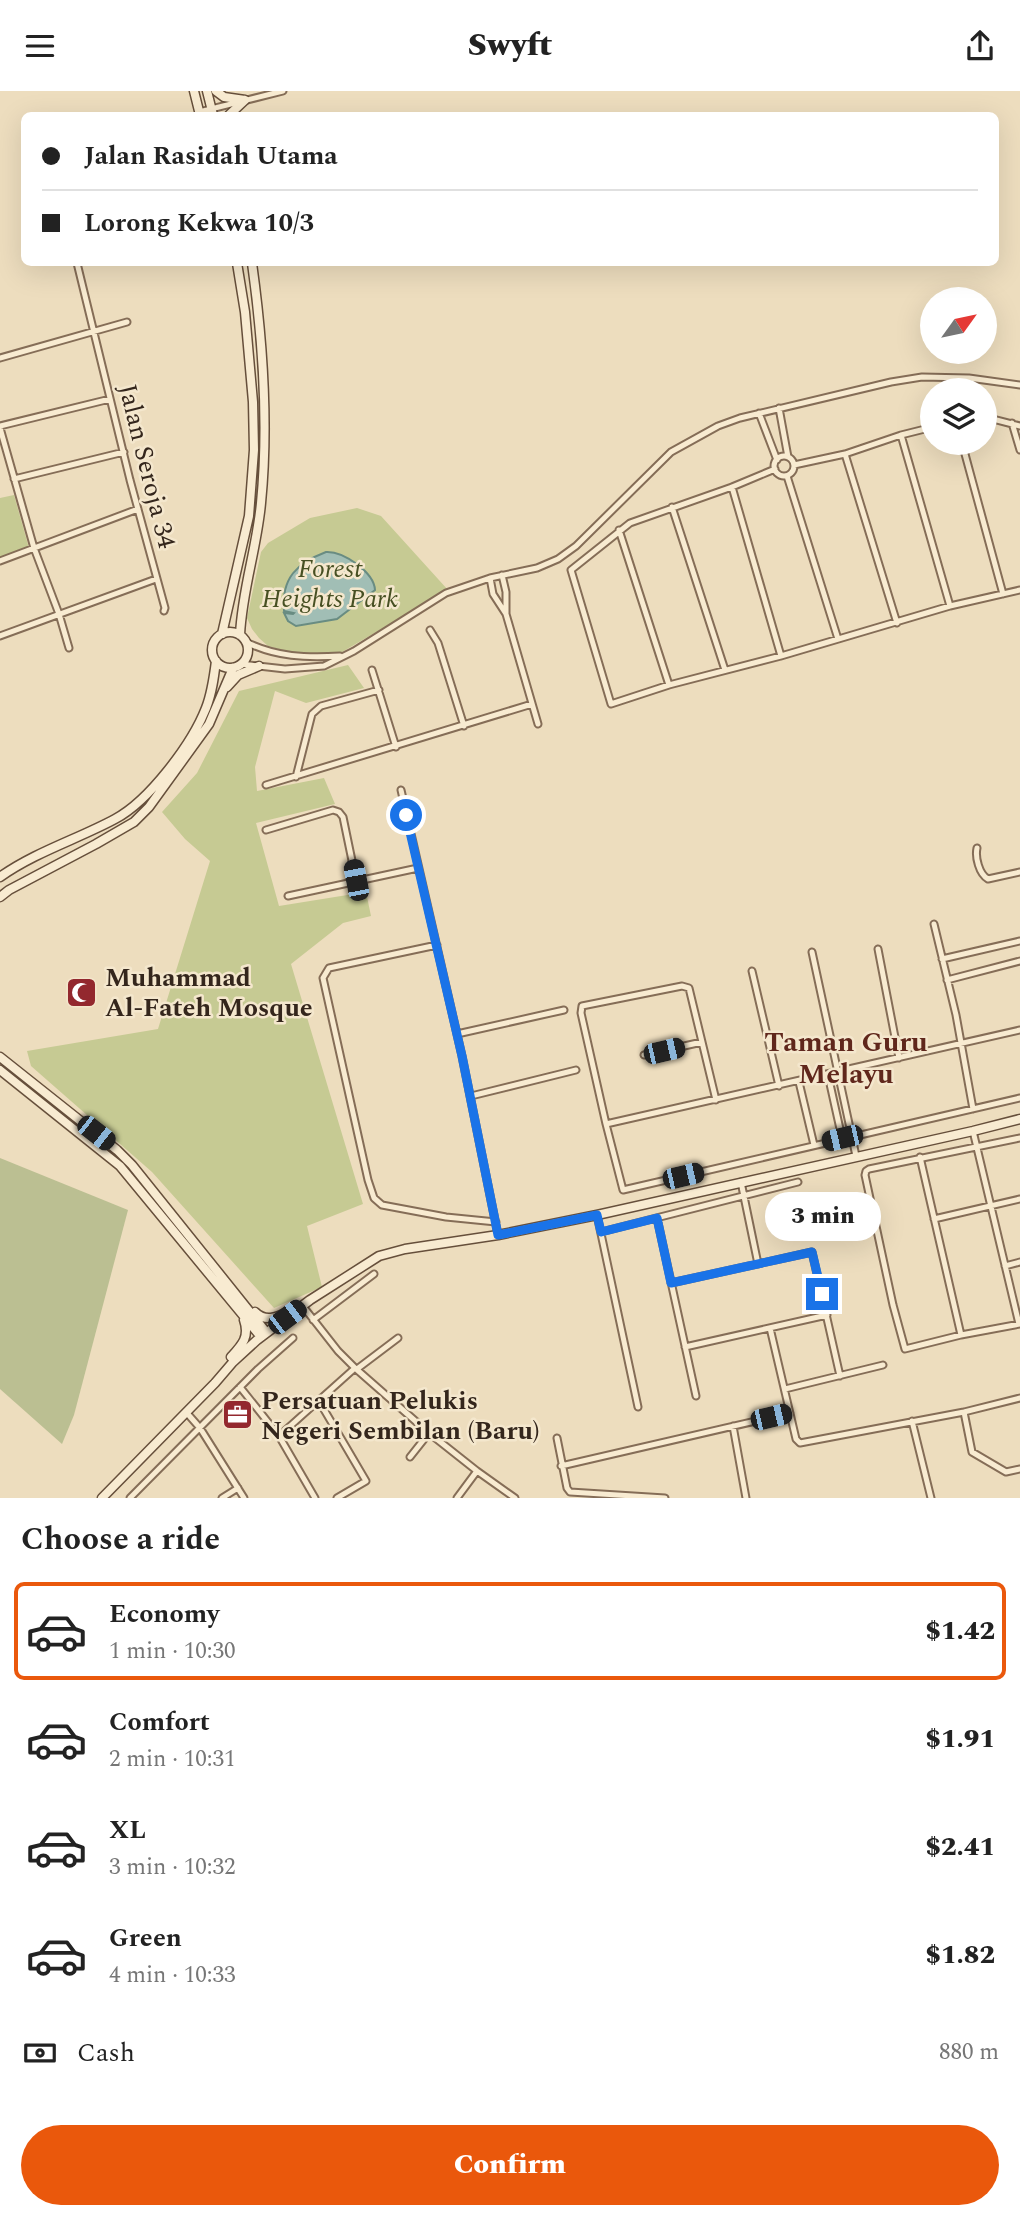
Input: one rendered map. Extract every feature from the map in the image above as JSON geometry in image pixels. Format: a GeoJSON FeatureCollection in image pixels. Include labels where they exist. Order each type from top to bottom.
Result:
{"type":"FeatureCollection","features":[{"type":"Feature","properties":{"kind":"street"},"geometry":{"type":"LineString","coordinates":[[194,91],[199,112]]}},
{"type":"Feature","properties":{"kind":"street"},"geometry":{"type":"LineString","coordinates":[[207,91],[212,112],[245,100],[283,91]]}},
{"type":"Feature","properties":{"kind":"street"},"geometry":{"type":"LineString","coordinates":[[216,91],[224,97],[245,100]]}},
{"type":"Feature","properties":{"kind":"street"},"geometry":{"type":"LineString","coordinates":[[232,112],[245,100]]}},
{"type":"Feature","properties":{"kind":"street","name":"Jalan Seroja 34"},"geometry":{"type":"LineString","coordinates":[[78,266],[164,611]]}},
{"type":"Feature","properties":{"kind":"street"},"geometry":{"type":"LineString","coordinates":[[237,266],[253,393],[253,473],[240,566],[222,634],[213,643],[212,653],[216,661],[224,667],[259,666],[285,669],[324,666],[354,651],[446,593],[490,578],[537,568],[558,559],[576,547],[671,452],[718,426],[740,418],[922,377],[969,378],[1020,385]]}},
{"type":"Feature","properties":{"kind":"street"},"geometry":{"type":"LineString","coordinates":[[0,897],[134,822],[158,797],[199,740],[237,666],[247,656],[240,618],[259,528],[265,445],[265,394],[252,266]]}},
{"type":"Feature","properties":{"kind":"street"},"geometry":{"type":"LineString","coordinates":[[0,358],[127,322]]}},
{"type":"Feature","properties":{"kind":"street"},"geometry":{"type":"LineString","coordinates":[[69,648],[34,548],[0,427],[110,399]]}},
{"type":"Feature","properties":{"kind":"street"},"geometry":{"type":"LineString","coordinates":[[779,408],[788,457],[794,465]]}},
{"type":"Feature","properties":{"kind":"street"},"geometry":{"type":"LineString","coordinates":[[759,413],[777,460],[775,469]]}},
{"type":"Feature","properties":{"kind":"street"},"geometry":{"type":"LineString","coordinates":[[997,420],[1020,426]]}},
{"type":"Feature","properties":{"kind":"street"},"geometry":{"type":"LineString","coordinates":[[1012,423],[1020,450]]}},
{"type":"Feature","properties":{"kind":"street"},"geometry":{"type":"LineString","coordinates":[[794,465],[845,454],[920,430]]}},
{"type":"Feature","properties":{"kind":"street"},"geometry":{"type":"LineString","coordinates":[[901,435],[950,606]]}},
{"type":"Feature","properties":{"kind":"street"},"geometry":{"type":"LineString","coordinates":[[14,479],[124,452]]}},
{"type":"Feature","properties":{"kind":"street"},"geometry":{"type":"LineString","coordinates":[[845,454],[897,623]]}},
{"type":"Feature","properties":{"kind":"street"},"geometry":{"type":"LineString","coordinates":[[965,455],[1003,594]]}},
{"type":"Feature","properties":{"kind":"street"},"geometry":{"type":"LineString","coordinates":[[777,460],[788,457]]}},
{"type":"Feature","properties":{"kind":"street"},"geometry":{"type":"LineString","coordinates":[[775,469],[781,475],[787,475],[792,473],[794,465]]}},
{"type":"Feature","properties":{"kind":"street"},"geometry":{"type":"LineString","coordinates":[[775,469],[630,523],[571,570],[611,704],[950,606],[1020,590]]}},
{"type":"Feature","properties":{"kind":"street"},"geometry":{"type":"LineString","coordinates":[[787,475],[838,639]]}},
{"type":"Feature","properties":{"kind":"street"},"geometry":{"type":"LineString","coordinates":[[732,487],[781,656]]}},
{"type":"Feature","properties":{"kind":"street"},"geometry":{"type":"LineString","coordinates":[[672,507],[725,670]]}},
{"type":"Feature","properties":{"kind":"street"},"geometry":{"type":"LineString","coordinates":[[0,561],[138,509]]}},
{"type":"Feature","properties":{"kind":"street"},"geometry":{"type":"LineString","coordinates":[[620,530],[670,685]]}},
{"type":"Feature","properties":{"kind":"street"},"geometry":{"type":"LineString","coordinates":[[502,575],[506,592],[506,614],[538,723]]}},
{"type":"Feature","properties":{"kind":"street"},"geometry":{"type":"LineString","coordinates":[[490,578],[493,594],[506,614]]}},
{"type":"Feature","properties":{"kind":"street"},"geometry":{"type":"LineString","coordinates":[[0,636],[156,579]]}},
{"type":"Feature","properties":{"kind":"street"},"geometry":{"type":"LineString","coordinates":[[430,630],[438,643],[464,726]]}},
{"type":"Feature","properties":{"kind":"street"},"geometry":{"type":"LineString","coordinates":[[222,634],[231,632],[262,650],[286,655],[343,656]]}},
{"type":"Feature","properties":{"kind":"street"},"geometry":{"type":"LineString","coordinates":[[0,877],[23,863],[117,818],[143,799],[201,720],[212,689],[216,661]]}},
{"type":"Feature","properties":{"kind":"street"},"geometry":{"type":"LineString","coordinates":[[220,698],[238,675],[259,666]]}},
{"type":"Feature","properties":{"kind":"street"},"geometry":{"type":"LineString","coordinates":[[372,670],[396,747]]}},
{"type":"Feature","properties":{"kind":"street"},"geometry":{"type":"LineString","coordinates":[[296,777],[312,714],[316,709],[379,690]]}},
{"type":"Feature","properties":{"kind":"street"},"geometry":{"type":"LineString","coordinates":[[267,785],[532,704]]}},
{"type":"Feature","properties":{"kind":"street"},"geometry":{"type":"LineString","coordinates":[[401,790],[471,1096],[498,1235]]}},
{"type":"Feature","properties":{"kind":"street"},"geometry":{"type":"LineString","coordinates":[[266,830],[333,810],[339,812],[343,817],[356,880]]}},
{"type":"Feature","properties":{"kind":"street"},"geometry":{"type":"LineString","coordinates":[[977,848],[983,877],[988,879],[1020,872]]}},
{"type":"Feature","properties":{"kind":"street"},"geometry":{"type":"LineString","coordinates":[[288,896],[418,868]]}},
{"type":"Feature","properties":{"kind":"street"},"geometry":{"type":"LineString","coordinates":[[934,924],[974,1109]]}},
{"type":"Feature","properties":{"kind":"street"},"geometry":{"type":"LineString","coordinates":[[942,959],[1020,941]]}},
{"type":"Feature","properties":{"kind":"street"},"geometry":{"type":"LineString","coordinates":[[437,945],[329,968],[323,978],[368,1180],[377,1203],[446,1217],[496,1222]]}},
{"type":"Feature","properties":{"kind":"street"},"geometry":{"type":"LineString","coordinates":[[878,949],[900,1058]]}},
{"type":"Feature","properties":{"kind":"street"},"geometry":{"type":"LineString","coordinates":[[812,952],[856,1156]]}},
{"type":"Feature","properties":{"kind":"street"},"geometry":{"type":"LineString","coordinates":[[947,980],[1020,961]]}},
{"type":"Feature","properties":{"kind":"street"},"geometry":{"type":"LineString","coordinates":[[752,971],[779,1086]]}},
{"type":"Feature","properties":{"kind":"street"},"geometry":{"type":"LineString","coordinates":[[716,1100],[689,988],[682,986],[582,1006],[581,1013],[623,1190],[1020,1098]]}},
{"type":"Feature","properties":{"kind":"street"},"geometry":{"type":"LineString","coordinates":[[457,1034],[564,1010]]}},
{"type":"Feature","properties":{"kind":"street"},"geometry":{"type":"LineString","coordinates":[[606,1124],[1020,1030]]}},
{"type":"Feature","properties":{"kind":"street"},"geometry":{"type":"LineString","coordinates":[[644,1055],[702,1042]]}},
{"type":"Feature","properties":{"kind":"street"},"geometry":{"type":"LineString","coordinates":[[0,1057],[117,1150],[132,1165],[233,1290],[264,1334]]}},
{"type":"Feature","properties":{"kind":"street"},"geometry":{"type":"LineString","coordinates":[[0,1070],[120,1166],[238,1309],[264,1334]]}},
{"type":"Feature","properties":{"kind":"street"},"geometry":{"type":"LineString","coordinates":[[471,1096],[576,1070]]}},
{"type":"Feature","properties":{"kind":"street"},"geometry":{"type":"LineString","coordinates":[[828,1075],[842,1138]]}},
{"type":"Feature","properties":{"kind":"street"},"geometry":{"type":"LineString","coordinates":[[799,1082],[814,1145]]}},
{"type":"Feature","properties":{"kind":"street"},"geometry":{"type":"LineString","coordinates":[[102,1498],[233,1362],[264,1334],[379,1256],[597,1215],[973,1131],[1020,1118]]}},
{"type":"Feature","properties":{"kind":"street"},"geometry":{"type":"LineString","coordinates":[[973,1131],[978,1145],[1019,1324],[905,1349],[866,1171],[920,1157],[978,1145],[1020,1138]]}},
{"type":"Feature","properties":{"kind":"street"},"geometry":{"type":"LineString","coordinates":[[920,1157],[961,1335]]}},
{"type":"Feature","properties":{"kind":"street"},"geometry":{"type":"LineString","coordinates":[[741,1182],[758,1264]]}},
{"type":"Feature","properties":{"kind":"street"},"geometry":{"type":"LineString","coordinates":[[601,1232],[798,1182]]}},
{"type":"Feature","properties":{"kind":"street"},"geometry":{"type":"LineString","coordinates":[[934,1219],[1020,1199]]}},
{"type":"Feature","properties":{"kind":"street"},"geometry":{"type":"LineString","coordinates":[[597,1215],[638,1407]]}},
{"type":"Feature","properties":{"kind":"street"},"geometry":{"type":"LineString","coordinates":[[657,1218],[696,1396]]}},
{"type":"Feature","properties":{"kind":"street"},"geometry":{"type":"LineString","coordinates":[[671,1283],[812,1252],[841,1376]]}},
{"type":"Feature","properties":{"kind":"street"},"geometry":{"type":"LineString","coordinates":[[1005,1266],[1020,1262]]}},
{"type":"Feature","properties":{"kind":"street"},"geometry":{"type":"LineString","coordinates":[[313,1320],[374,1274]]}},
{"type":"Feature","properties":{"kind":"street"},"geometry":{"type":"LineString","coordinates":[[233,1290],[264,1318],[282,1315],[306,1303]]}},
{"type":"Feature","properties":{"kind":"street"},"geometry":{"type":"LineString","coordinates":[[306,1303],[313,1320],[356,1368],[429,1433],[515,1498]]}},
{"type":"Feature","properties":{"kind":"street"},"geometry":{"type":"LineString","coordinates":[[215,1383],[222,1368],[247,1337],[247,1328],[238,1309]]}},
{"type":"Feature","properties":{"kind":"street"},"geometry":{"type":"LineString","coordinates":[[685,1347],[827,1315]]}},
{"type":"Feature","properties":{"kind":"street"},"geometry":{"type":"LineString","coordinates":[[770,1328],[796,1439],[800,1443],[964,1412],[1020,1398]]}},
{"type":"Feature","properties":{"kind":"street"},"geometry":{"type":"LineString","coordinates":[[130,1498],[240,1387],[293,1338]]}},
{"type":"Feature","properties":{"kind":"street"},"geometry":{"type":"LineString","coordinates":[[279,1436],[356,1368],[398,1338]]}},
{"type":"Feature","properties":{"kind":"street"},"geometry":{"type":"LineString","coordinates":[[785,1389],[883,1365]]}},
{"type":"Feature","properties":{"kind":"street"},"geometry":{"type":"LineString","coordinates":[[240,1387],[279,1436],[315,1498]]}},
{"type":"Feature","properties":{"kind":"street"},"geometry":{"type":"LineString","coordinates":[[318,1401],[366,1481],[337,1498]]}},
{"type":"Feature","properties":{"kind":"street"},"geometry":{"type":"LineString","coordinates":[[186,1412],[200,1428],[244,1498]]}},
{"type":"Feature","properties":{"kind":"street"},"geometry":{"type":"LineString","coordinates":[[964,1412],[972,1452],[1006,1472],[1020,1469]]}},
{"type":"Feature","properties":{"kind":"street"},"geometry":{"type":"LineString","coordinates":[[561,1466],[790,1413]]}},
{"type":"Feature","properties":{"kind":"street"},"geometry":{"type":"LineString","coordinates":[[912,1421],[931,1498]]}},
{"type":"Feature","properties":{"kind":"street"},"geometry":{"type":"LineString","coordinates":[[733,1426],[746,1498]]}},
{"type":"Feature","properties":{"kind":"street"},"geometry":{"type":"LineString","coordinates":[[410,1457],[429,1433]]}},
{"type":"Feature","properties":{"kind":"street"},"geometry":{"type":"LineString","coordinates":[[557,1437],[567,1488],[574,1493],[665,1498]]}},
{"type":"Feature","properties":{"kind":"street"},"geometry":{"type":"LineString","coordinates":[[458,1497],[477,1471]]}},
{"type":"Feature","properties":{"kind":"street"},"geometry":{"type":"LineString","coordinates":[[222,1498],[238,1488]]}},
{"type":"Feature","properties":{"kind":"green space"},"geometry":{"type":"Polygon","coordinates":[[[14,495],[29,548],[0,559],[0,498],[14,495]]]}},
{"type":"Feature","properties":{"kind":"green space","name":"Forest Heights Park"},"geometry":{"type":"Polygon","coordinates":[[[357,508],[381,516],[448,590],[342,652],[307,654],[268,646],[252,629],[247,618],[261,552],[268,543],[310,518],[357,508]]]}},
{"type":"Feature","properties":{"kind":"green space"},"geometry":{"type":"Polygon","coordinates":[[[348,665],[364,688],[306,703],[275,691],[255,767],[257,791],[324,778],[335,804],[256,823],[279,906],[366,892],[371,916],[343,923],[291,964],[363,1204],[307,1226],[322,1287],[274,1308],[152,1172],[31,1066],[27,1051],[158,1029],[210,861],[185,839],[162,812],[197,773],[239,691],[348,665]]]}},
{"type":"Feature","properties":{"kind":"green space"},"geometry":{"type":"Polygon","coordinates":[[[0,1158],[128,1210],[74,1415],[62,1444],[0,1389],[0,1158]]]}},
{"type":"Feature","properties":{"kind":"water"},"geometry":{"type":"Polygon","coordinates":[[[326,552],[341,555],[364,570],[375,590],[337,619],[296,626],[288,621],[284,613],[294,613],[284,611],[288,581],[299,567],[326,552]]]}},
{"type":"Feature","properties":{"kind":"place","name":"Muhammad Al-Fateh Mosque"},"geometry":{"type":"Point","coordinates":[82,992]}},
{"type":"Feature","properties":{"kind":"place","name":"Persatuan Pelukis Negeri Sembilan (Baru)"},"geometry":{"type":"Point","coordinates":[238,1415]}},
{"type":"Feature","properties":{"kind":"district","name":"Taman Guru Melayu"},"geometry":{"type":"Point","coordinates":[846,1057]}},
{"type":"Feature","properties":{"kind":"route"},"geometry":{"type":"LineString","coordinates":[[406,815],[462,1056],[498,1235],[597,1215],[601,1232],[657,1218],[671,1283],[812,1252],[822,1294]]}}]}
